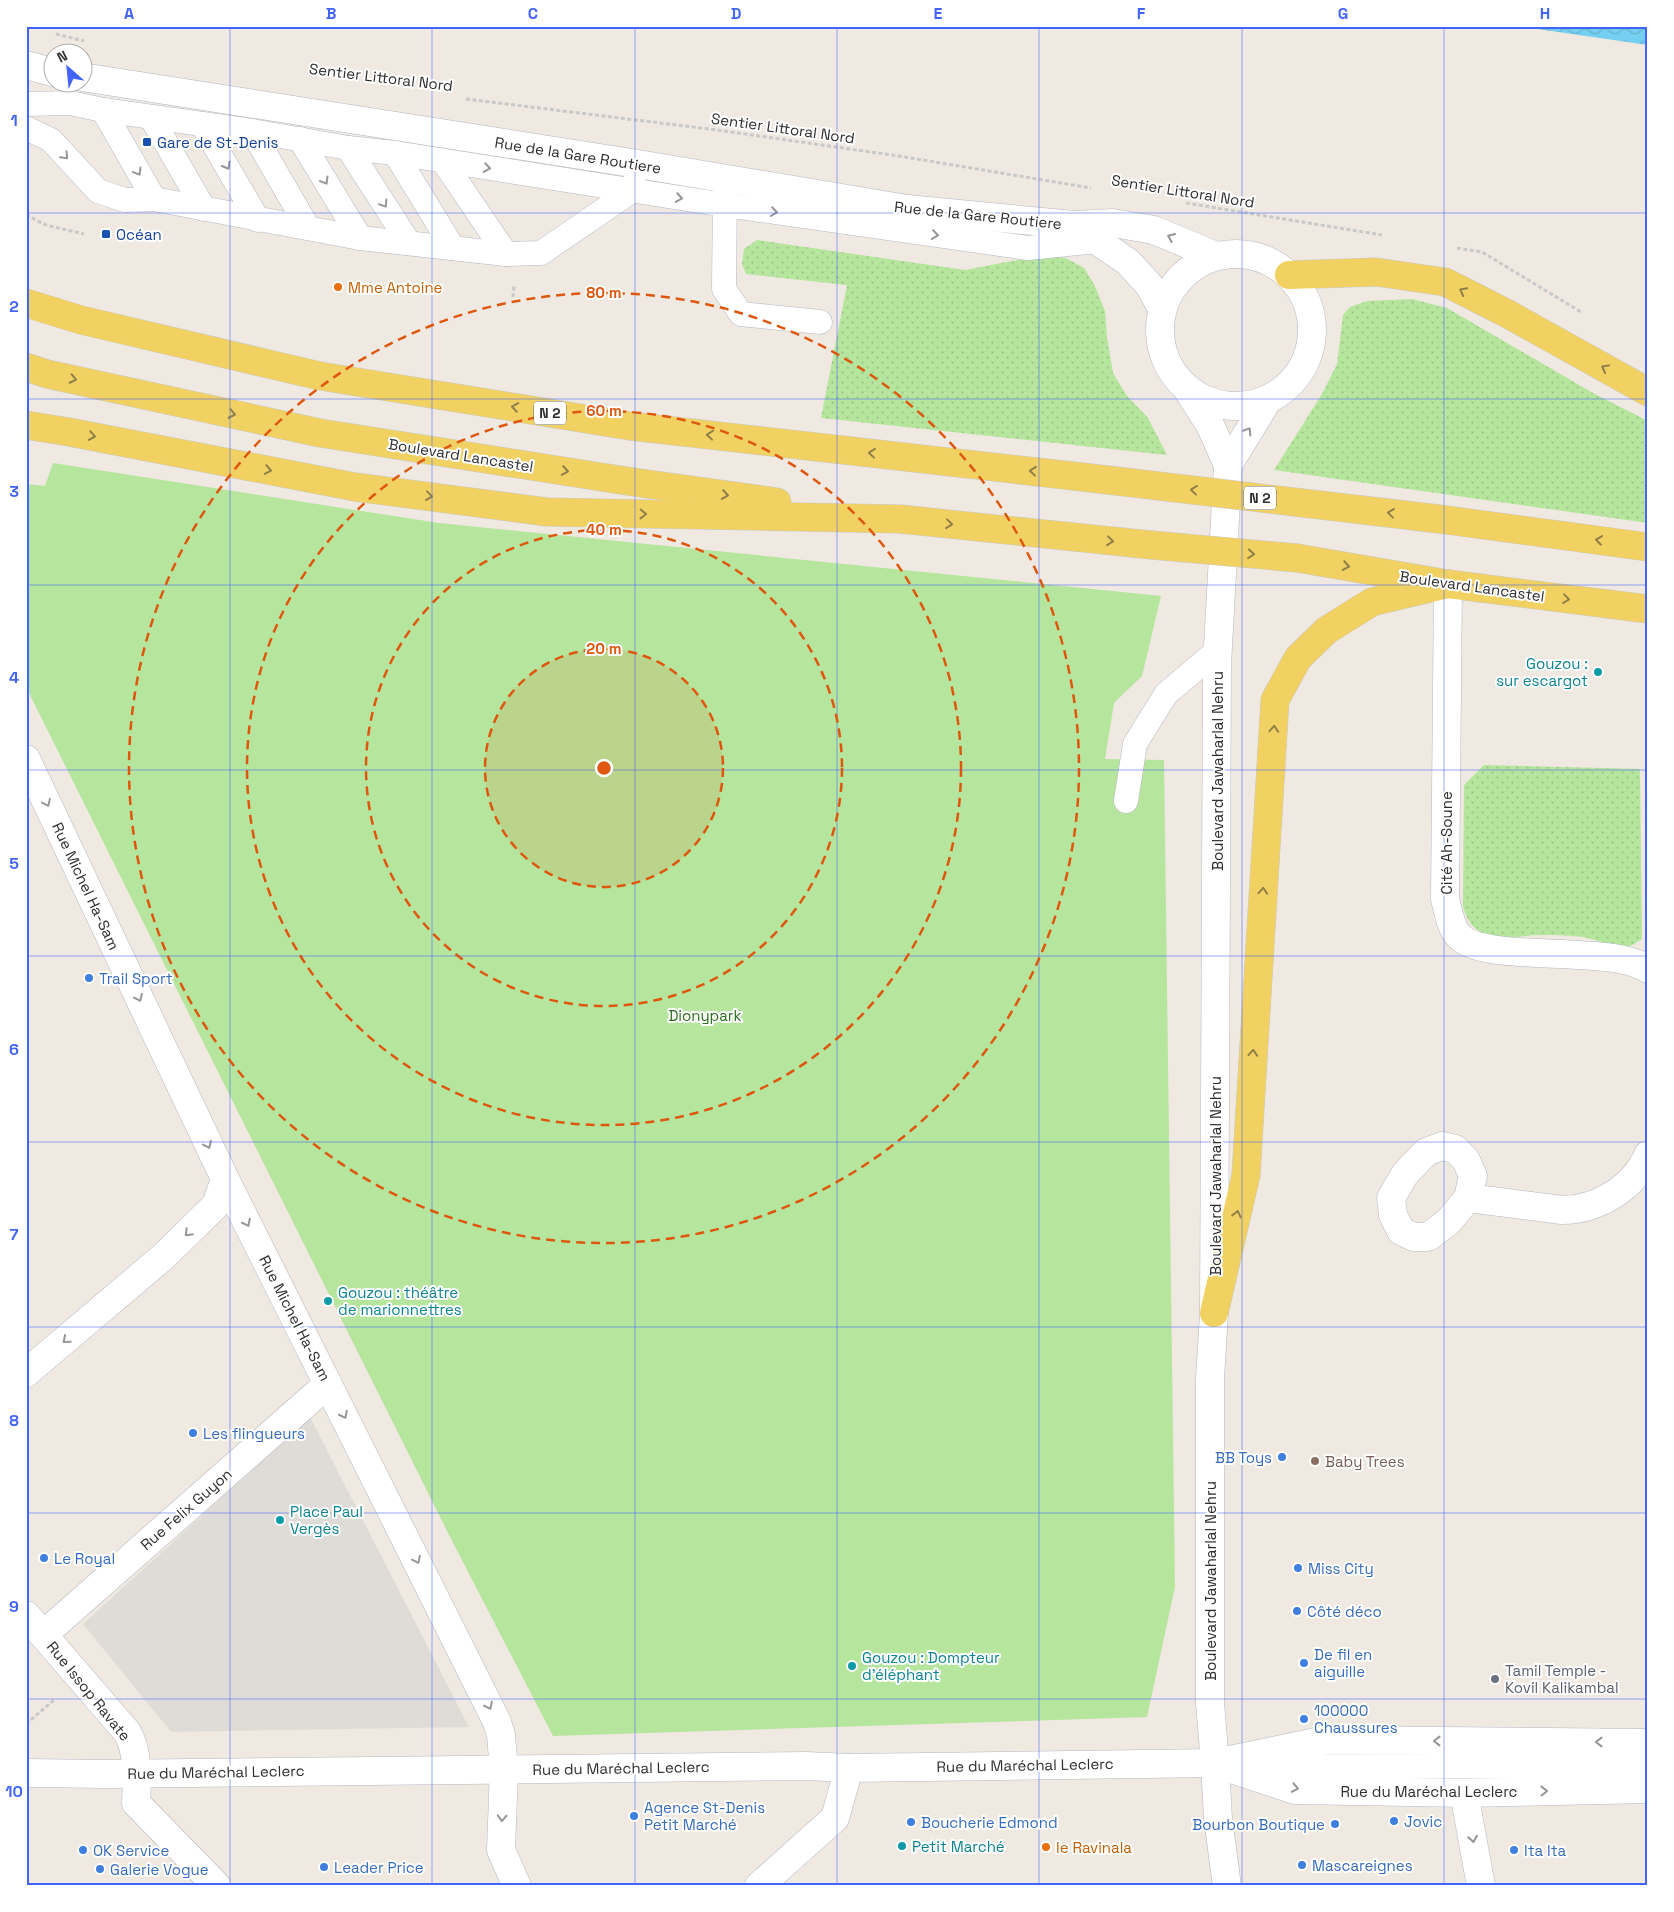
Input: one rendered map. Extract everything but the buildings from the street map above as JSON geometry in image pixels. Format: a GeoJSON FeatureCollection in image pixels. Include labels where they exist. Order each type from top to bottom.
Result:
{"type":"FeatureCollection","features":[{"type":"Feature","properties":{"kind":"main road"},"geometry":{"type":"LineString","coordinates":[[1289,275],[1376,272],[1445,282],[1506,313],[1648,392]]}},
{"type":"Feature","properties":{"kind":"main road","name":"N 2"},"geometry":{"type":"LineString","coordinates":[[26,304],[81,320],[330,378],[630,426],[1439,519],[1648,547]]}},
{"type":"Feature","properties":{"kind":"main road","name":"Boulevard Lancastel"},"geometry":{"type":"LineString","coordinates":[[26,367],[47,374],[320,433],[633,482],[900,519],[1297,558],[1448,584],[1648,609]]}},
{"type":"Feature","properties":{"kind":"main road"},"geometry":{"type":"LineString","coordinates":[[26,425],[355,487],[546,512],[900,519]]}},
{"type":"Feature","properties":{"kind":"main road"},"geometry":{"type":"LineString","coordinates":[[1214,1313],[1246,1175],[1275,700],[1298,658],[1327,630],[1372,602],[1448,584]]}},
{"type":"Feature","properties":{"kind":"street","name":"Rue de la Gare Routiere"},"geometry":{"type":"LineString","coordinates":[[92,79],[638,164],[725,192],[1074,225],[1113,223],[1154,230],[1216,256]]}},
{"type":"Feature","properties":{"kind":"street","name":"Rue de la Gare Routiere"},"geometry":{"type":"LineString","coordinates":[[1074,225],[1128,262],[1149,285],[1162,308]]}},
{"type":"Feature","properties":{"kind":"street"},"geometry":{"type":"LineString","coordinates":[[1242,254],[1268,260],[1289,275],[1304,294],[1311,317],[1311,342],[1304,364],[1289,384],[1269,398],[1249,405],[1227,406],[1205,401],[1187,389],[1172,373],[1162,352],[1159,330],[1162,308],[1174,285],[1193,267],[1216,256],[1242,254]]}},
{"type":"Feature","properties":{"kind":"street","name":"Boulevard Jawaharlal Nehru"},"geometry":{"type":"LineString","coordinates":[[1187,389],[1210,426],[1228,465],[1218,650],[1214,1313],[1210,1379],[1210,1703],[1218,1819],[1227,1886]]}},
{"type":"Feature","properties":{"kind":"street","name":"Boulevard Jawaharlal Nehru"},"geometry":{"type":"LineString","coordinates":[[1228,465],[1269,398]]}},
{"type":"Feature","properties":{"kind":"street","name":"Cité Ah-Soune"},"geometry":{"type":"LineString","coordinates":[[1448,584],[1445,899],[1457,935],[1470,944],[1492,949],[1622,959],[1648,969]]}},
{"type":"Feature","properties":{"kind":"street","name":"Rue Michel Ha-Sam"},"geometry":{"type":"LineString","coordinates":[[26,759],[225,1180],[497,1722],[501,1735],[504,1770],[501,1850],[517,1886]]}},
{"type":"Feature","properties":{"kind":"street"},"geometry":{"type":"LineString","coordinates":[[1468,1198],[1562,1210],[1576,1210],[1607,1199],[1631,1180],[1643,1166],[1648,1155]]}},
{"type":"Feature","properties":{"kind":"street"},"geometry":{"type":"LineString","coordinates":[[26,1373],[164,1256],[216,1205],[225,1180]]}},
{"type":"Feature","properties":{"kind":"street","name":"Rue Felix Guyon"},"geometry":{"type":"LineString","coordinates":[[35,1625],[328,1384]]}},
{"type":"Feature","properties":{"kind":"street","name":"Rue Issop Ravate"},"geometry":{"type":"LineString","coordinates":[[35,1625],[127,1732],[132,1741],[137,1773],[136,1803],[217,1886]]}},
{"type":"Feature","properties":{"kind":"street","name":"Rue du Maréchal Leclerc"},"geometry":{"type":"LineString","coordinates":[[26,1773],[806,1766],[849,1768],[1215,1763],[1326,1740],[1648,1743]]}},
{"type":"Feature","properties":{"kind":"street","name":"Rue du Maréchal Leclerc"},"geometry":{"type":"LineString","coordinates":[[1215,1763],[1295,1790],[1464,1793],[1648,1789]]}},
{"type":"Feature","properties":{"kind":"street"},"geometry":{"type":"LineString","coordinates":[[759,1886],[835,1818],[849,1768]]}},
{"type":"Feature","properties":{"kind":"street"},"geometry":{"type":"LineString","coordinates":[[1464,1793],[1481,1886]]}},
{"type":"Feature","properties":{"kind":"lane"},"geometry":{"type":"LineString","coordinates":[[26,104],[70,103],[103,110],[252,130],[348,148],[395,153],[632,190],[725,192],[1028,248],[1098,241]]}},
{"type":"Feature","properties":{"kind":"lane"},"geometry":{"type":"LineString","coordinates":[[103,110],[154,199]]}},
{"type":"Feature","properties":{"kind":"lane"},"geometry":{"type":"LineString","coordinates":[[151,117],[204,209]]}},
{"type":"Feature","properties":{"kind":"lane"},"geometry":{"type":"LineString","coordinates":[[202,124],[258,220]]}},
{"type":"Feature","properties":{"kind":"lane"},"geometry":{"type":"LineString","coordinates":[[26,128],[51,140],[98,191],[125,200],[154,199],[258,220],[307,226],[360,238],[506,254],[541,253],[632,190],[638,164]]}},
{"type":"Feature","properties":{"kind":"lane"},"geometry":{"type":"LineString","coordinates":[[252,130],[307,226]]}},
{"type":"Feature","properties":{"kind":"lane"},"geometry":{"type":"LineString","coordinates":[[300,139],[360,238]]}},
{"type":"Feature","properties":{"kind":"lane"},"geometry":{"type":"LineString","coordinates":[[348,148],[409,243]]}},
{"type":"Feature","properties":{"kind":"lane"},"geometry":{"type":"LineString","coordinates":[[395,153],[453,248]]}},
{"type":"Feature","properties":{"kind":"lane"},"geometry":{"type":"LineString","coordinates":[[443,162],[506,254]]}},
{"type":"Feature","properties":{"kind":"lane"},"geometry":{"type":"LineString","coordinates":[[725,192],[724,289],[741,314],[820,322]]}},
{"type":"Feature","properties":{"kind":"lane"},"geometry":{"type":"LineString","coordinates":[[1126,801],[1134,744],[1166,694],[1218,650]]}},
{"type":"Feature","properties":{"kind":"lane","name":"Rue du Maréchal Leclerc"},"geometry":{"type":"LineString","coordinates":[[1215,1763],[1297,1766],[1648,1767]]}},
{"type":"Feature","properties":{"kind":"path"},"geometry":{"type":"LineString","coordinates":[[54,34],[91,42]]}},
{"type":"Feature","properties":{"kind":"path","name":"Sentier Littoral Nord"},"geometry":{"type":"LineString","coordinates":[[464,99],[717,130],[889,154],[1092,188]]}},
{"type":"Feature","properties":{"kind":"path","name":"Sentier Littoral Nord"},"geometry":{"type":"LineString","coordinates":[[1179,202],[1384,236]]}},
{"type":"Feature","properties":{"kind":"path"},"geometry":{"type":"LineString","coordinates":[[26,216],[46,225],[84,234]]}},
{"type":"Feature","properties":{"kind":"path"},"geometry":{"type":"LineString","coordinates":[[1453,247],[1482,252],[1528,279]]}},
{"type":"Feature","properties":{"kind":"path"},"geometry":{"type":"LineString","coordinates":[[26,1724],[56,1699]]}},
{"type":"Feature","properties":{"kind":"green space"},"geometry":{"type":"Polygon","coordinates":[[[757,240],[965,270],[1022,259],[1051,256],[1066,258],[1084,268],[1095,286],[1105,311],[1113,373],[1127,396],[1148,418],[1167,455],[821,418],[847,285],[746,274],[742,264],[744,249],[757,240]]]}},
{"type":"Feature","properties":{"kind":"green space"},"geometry":{"type":"Polygon","coordinates":[[[1412,299],[1447,308],[1593,393],[1648,421],[1648,523],[1274,470],[1322,394],[1337,364],[1343,315],[1350,307],[1367,301],[1412,299]]]}},
{"type":"Feature","properties":{"kind":"green space","name":"Dionypark"},"geometry":{"type":"Polygon","coordinates":[[[53,463],[439,523],[1161,596],[1142,676],[1114,703],[1105,759],[1164,760],[1175,1587],[1147,1717],[553,1736],[449,1535],[26,687],[26,484],[45,486],[53,463]]]}},
{"type":"Feature","properties":{"kind":"green space"},"geometry":{"type":"Polygon","coordinates":[[[1484,765],[1640,769],[1642,939],[1635,944],[1621,948],[1575,936],[1493,937],[1482,933],[1474,927],[1466,916],[1463,907],[1464,785],[1484,765]]]}},
{"type":"Feature","properties":{"kind":"shaded area","name":"Place Paul Vergès"},"geometry":{"type":"Polygon","coordinates":[[[310,1417],[469,1727],[171,1732],[83,1624],[310,1417]]]}},
{"type":"Feature","properties":{"kind":"water"},"geometry":{"type":"Polygon","coordinates":[[[1518,26],[1648,26],[1648,45],[1518,26]]]}},
{"type":"Feature","properties":{"kind":"place","name":"Gare de St-Denis"},"geometry":{"type":"Point","coordinates":[147,142]}},
{"type":"Feature","properties":{"kind":"place","name":"Océan"},"geometry":{"type":"Point","coordinates":[106,234]}},
{"type":"Feature","properties":{"kind":"place","name":"Mme Antoine"},"geometry":{"type":"Point","coordinates":[338,287]}},
{"type":"Feature","properties":{"kind":"place","name":"Gouzou : sur escargot"},"geometry":{"type":"Point","coordinates":[1598,672]}},
{"type":"Feature","properties":{"kind":"place","name":"Trail Sport"},"geometry":{"type":"Point","coordinates":[89,978]}},
{"type":"Feature","properties":{"kind":"place","name":"Gouzou : théâtre de marionnettres"},"geometry":{"type":"Point","coordinates":[328,1301]}},
{"type":"Feature","properties":{"kind":"place","name":"Les flingueurs"},"geometry":{"type":"Point","coordinates":[193,1433]}},
{"type":"Feature","properties":{"kind":"place","name":"BB Toys"},"geometry":{"type":"Point","coordinates":[1282,1457]}},
{"type":"Feature","properties":{"kind":"place","name":"Baby Trees"},"geometry":{"type":"Point","coordinates":[1315,1461]}},
{"type":"Feature","properties":{"kind":"place","name":"Place Paul Vergès"},"geometry":{"type":"Point","coordinates":[280,1520]}},
{"type":"Feature","properties":{"kind":"place","name":"Le Royal"},"geometry":{"type":"Point","coordinates":[44,1558]}},
{"type":"Feature","properties":{"kind":"place","name":"Miss City"},"geometry":{"type":"Point","coordinates":[1298,1568]}},
{"type":"Feature","properties":{"kind":"place","name":"Côté déco"},"geometry":{"type":"Point","coordinates":[1297,1611]}},
{"type":"Feature","properties":{"kind":"place","name":"De fil en aiguille"},"geometry":{"type":"Point","coordinates":[1304,1663]}},
{"type":"Feature","properties":{"kind":"place","name":"Gouzou : Dompteur d'éléphant"},"geometry":{"type":"Point","coordinates":[852,1666]}},
{"type":"Feature","properties":{"kind":"place","name":"Tamil Temple - Kovil Kalikambal"},"geometry":{"type":"Point","coordinates":[1495,1679]}},
{"type":"Feature","properties":{"kind":"place","name":"100000 Chaussures"},"geometry":{"type":"Point","coordinates":[1304,1719]}},
{"type":"Feature","properties":{"kind":"place","name":"Agence St-Denis Petit Marché"},"geometry":{"type":"Point","coordinates":[634,1816]}},
{"type":"Feature","properties":{"kind":"place","name":"Jovic"},"geometry":{"type":"Point","coordinates":[1394,1821]}},
{"type":"Feature","properties":{"kind":"place","name":"Boucherie Edmond"},"geometry":{"type":"Point","coordinates":[911,1822]}},
{"type":"Feature","properties":{"kind":"place","name":"Bourbon Boutique"},"geometry":{"type":"Point","coordinates":[1335,1824]}},
{"type":"Feature","properties":{"kind":"place","name":"Petit Marché"},"geometry":{"type":"Point","coordinates":[902,1846]}},
{"type":"Feature","properties":{"kind":"place","name":"le Ravinala"},"geometry":{"type":"Point","coordinates":[1046,1847]}},
{"type":"Feature","properties":{"kind":"place","name":"OK Service"},"geometry":{"type":"Point","coordinates":[83,1850]}},
{"type":"Feature","properties":{"kind":"place","name":"Ita Ita"},"geometry":{"type":"Point","coordinates":[1514,1850]}},
{"type":"Feature","properties":{"kind":"place","name":"Mascareignes"},"geometry":{"type":"Point","coordinates":[1302,1865]}},
{"type":"Feature","properties":{"kind":"place","name":"Leader Price"},"geometry":{"type":"Point","coordinates":[324,1867]}},
{"type":"Feature","properties":{"kind":"place","name":"Galerie Vogue"},"geometry":{"type":"Point","coordinates":[100,1869]}}]}
